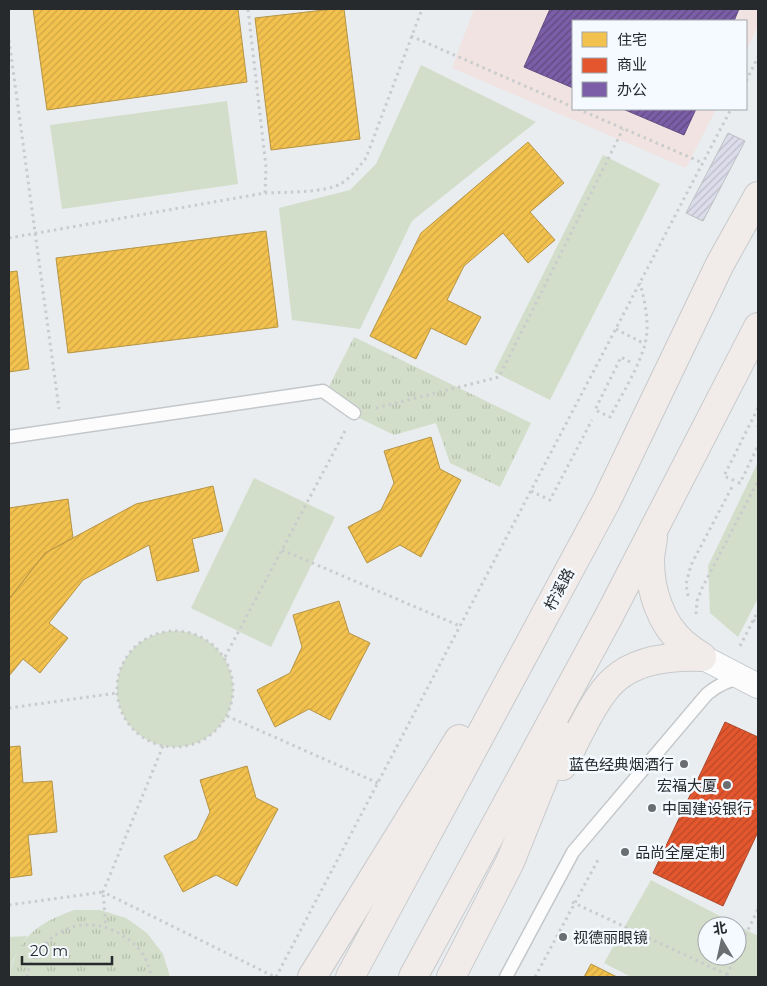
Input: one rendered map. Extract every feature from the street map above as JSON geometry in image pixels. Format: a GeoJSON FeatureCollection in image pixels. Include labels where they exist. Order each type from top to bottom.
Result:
{"type":"FeatureCollection","features":[{"type":"Feature","properties":{"kind":"main road","name":"柠溪路"},"geometry":{"type":"LineString","coordinates":[[350,977],[606,502],[720,264],[758,196]]}},
{"type":"Feature","properties":{"kind":"main road"},"geometry":{"type":"LineString","coordinates":[[413,977],[609,616],[758,327]]}},
{"type":"Feature","properties":{"kind":"main road"},"geometry":{"type":"LineString","coordinates":[[312,977],[606,502]]}},
{"type":"Feature","properties":{"kind":"main road"},"geometry":{"type":"LineString","coordinates":[[655,528],[650,561],[653,587],[659,611],[682,643],[702,657]]}},
{"type":"Feature","properties":{"kind":"main road"},"geometry":{"type":"LineString","coordinates":[[510,862],[609,616]]}},
{"type":"Feature","properties":{"kind":"main road"},"geometry":{"type":"LineString","coordinates":[[520,781],[564,728],[600,697],[614,680],[634,668],[650,662],[702,657]]}},
{"type":"Feature","properties":{"kind":"main road"},"geometry":{"type":"LineString","coordinates":[[451,977],[510,862],[600,697]]}},
{"type":"Feature","properties":{"kind":"street"},"geometry":{"type":"LineString","coordinates":[[702,657],[751,682]]}},
{"type":"Feature","properties":{"kind":"lane"},"geometry":{"type":"LineString","coordinates":[[9,437],[322,391],[354,413]]}},
{"type":"Feature","properties":{"kind":"lane"},"geometry":{"type":"LineString","coordinates":[[702,657],[710,667],[711,684],[707,694]]}},
{"type":"Feature","properties":{"kind":"lane"},"geometry":{"type":"LineString","coordinates":[[506,977],[573,852],[707,694],[733,679],[751,682]]}},
{"type":"Feature","properties":{"kind":"path"},"geometry":{"type":"LineString","coordinates":[[248,9],[266,167],[265,193]]}},
{"type":"Feature","properties":{"kind":"path"},"geometry":{"type":"LineString","coordinates":[[9,238],[265,193],[320,189],[340,184],[366,158],[422,9]]}},
{"type":"Feature","properties":{"kind":"path"},"geometry":{"type":"LineString","coordinates":[[411,36],[572,107]]}},
{"type":"Feature","properties":{"kind":"path"},"geometry":{"type":"LineString","coordinates":[[9,40],[62,429]]}},
{"type":"Feature","properties":{"kind":"path"},"geometry":{"type":"LineString","coordinates":[[747,79],[758,57]]}},
{"type":"Feature","properties":{"kind":"path"},"geometry":{"type":"LineString","coordinates":[[580,110],[703,163]]}},
{"type":"Feature","properties":{"kind":"path"},"geometry":{"type":"LineString","coordinates":[[9,906],[103,892],[275,977],[730,110]]}},
{"type":"Feature","properties":{"kind":"path"},"geometry":{"type":"LineString","coordinates":[[225,657],[354,413],[499,378],[623,129]]}},
{"type":"Feature","properties":{"kind":"path"},"geometry":{"type":"LineString","coordinates":[[630,362],[621,357],[595,410],[610,417],[645,344],[647,326],[640,283]]}},
{"type":"Feature","properties":{"kind":"path"},"geometry":{"type":"LineString","coordinates":[[616,329],[645,344]]}},
{"type":"Feature","properties":{"kind":"path"},"geometry":{"type":"LineString","coordinates":[[758,408],[724,476],[740,483],[758,446]]}},
{"type":"Feature","properties":{"kind":"path"},"geometry":{"type":"LineString","coordinates":[[531,491],[550,500],[592,420]]}},
{"type":"Feature","properties":{"kind":"path"},"geometry":{"type":"LineString","coordinates":[[693,610],[695,616],[697,601],[702,588],[758,481]]}},
{"type":"Feature","properties":{"kind":"path"},"geometry":{"type":"LineString","coordinates":[[690,604],[686,584],[690,565],[732,487]]}},
{"type":"Feature","properties":{"kind":"path"},"geometry":{"type":"LineString","coordinates":[[282,550],[460,626]]}},
{"type":"Feature","properties":{"kind":"path"},"geometry":{"type":"LineString","coordinates":[[737,652],[758,610]]}},
{"type":"Feature","properties":{"kind":"path"},"geometry":{"type":"LineString","coordinates":[[753,620],[758,622]]}},
{"type":"Feature","properties":{"kind":"path"},"geometry":{"type":"LineString","coordinates":[[173,630],[193,633],[211,642],[225,657],[232,676],[234,696],[227,716],[215,732],[199,742],[182,747],[163,746],[145,739],[131,727],[121,711],[117,693],[118,675],[126,658],[138,644],[154,634],[173,630]]}},
{"type":"Feature","properties":{"kind":"path"},"geometry":{"type":"LineString","coordinates":[[9,708],[117,693]]}},
{"type":"Feature","properties":{"kind":"path"},"geometry":{"type":"LineString","coordinates":[[227,716],[378,782]]}},
{"type":"Feature","properties":{"kind":"path"},"geometry":{"type":"LineString","coordinates":[[106,927],[103,892],[163,746]]}},
{"type":"Feature","properties":{"kind":"path"},"geometry":{"type":"LineString","coordinates":[[534,977],[601,854]]}},
{"type":"Feature","properties":{"kind":"path"},"geometry":{"type":"LineString","coordinates":[[551,892],[732,977]]}},
{"type":"Feature","properties":{"kind":"path"},"geometry":{"type":"LineString","coordinates":[[747,932],[758,909]]}},
{"type":"Feature","properties":{"kind":"path"},"geometry":{"type":"LineString","coordinates":[[27,977],[27,972],[35,954],[48,940],[65,929],[85,925],[106,927],[126,936],[142,952],[151,971],[151,977]]}},
{"type":"Feature","properties":{"kind":"path"},"geometry":{"type":"LineString","coordinates":[[727,975],[731,966]]}},
{"type":"Feature","properties":{"kind":"shaded area"},"geometry":{"type":"Polygon","coordinates":[[[474,9],[758,9],[758,26],[747,49],[747,20],[572,20],[572,110],[715,110],[686,168],[452,68],[474,9]]]}},
{"type":"Feature","properties":{"kind":"green space"},"geometry":{"type":"Polygon","coordinates":[[[421,65],[536,122],[412,221],[360,329],[292,320],[279,208],[350,190],[376,164],[421,65]]]}},
{"type":"Feature","properties":{"kind":"green space"},"geometry":{"type":"Polygon","coordinates":[[[227,101],[238,184],[62,209],[50,125],[227,101]]]}},
{"type":"Feature","properties":{"kind":"green space"},"geometry":{"type":"Polygon","coordinates":[[[603,155],[660,184],[550,400],[494,372],[603,155]]]}},
{"type":"Feature","properties":{"kind":"green space"},"geometry":{"type":"Polygon","coordinates":[[[354,337],[531,423],[500,487],[450,463],[436,423],[394,435],[322,400],[354,337]]]}},
{"type":"Feature","properties":{"kind":"green space"},"geometry":{"type":"Polygon","coordinates":[[[758,462],[758,598],[738,637],[710,613],[708,566],[758,462]]]}},
{"type":"Feature","properties":{"kind":"green space"},"geometry":{"type":"Polygon","coordinates":[[[254,478],[335,517],[271,647],[191,608],[254,478]]]}},
{"type":"Feature","properties":{"kind":"green space"},"geometry":{"type":"Polygon","coordinates":[[[175,631],[197,635],[216,648],[229,667],[233,689],[229,711],[216,730],[197,743],[175,747],[153,743],[134,730],[121,711],[117,689],[121,667],[134,648],[153,635],[175,631]]]}},
{"type":"Feature","properties":{"kind":"green space"},"geometry":{"type":"Polygon","coordinates":[[[651,880],[720,916],[697,916],[697,966],[747,966],[747,930],[758,936],[758,977],[631,977],[604,963],[651,880]]]}},
{"type":"Feature","properties":{"kind":"green space"},"geometry":{"type":"Polygon","coordinates":[[[74,910],[100,910],[126,918],[147,933],[163,954],[170,977],[9,977],[18,951],[31,933],[61,915],[74,910]]]}},
{"type":"Feature","properties":{"kind":"green space"},"geometry":{"type":"Polygon","coordinates":[[[27,936],[13,960],[9,977],[9,937],[27,936]]]}},
{"type":"Feature","properties":{"kind":"building: 住宅"},"geometry":{"type":"Polygon","coordinates":[[[33,9],[238,9],[247,82],[47,110],[33,9]]]}},
{"type":"Feature","properties":{"kind":"building: 住宅"},"geometry":{"type":"Polygon","coordinates":[[[344,9],[360,139],[271,150],[255,18],[344,9]]]}},
{"type":"Feature","properties":{"kind":"building: 住宅"},"geometry":{"type":"Polygon","coordinates":[[[528,142],[564,183],[530,212],[555,240],[528,263],[503,233],[464,266],[447,300],[481,317],[466,345],[431,328],[416,359],[370,336],[421,233],[528,142]]]}},
{"type":"Feature","properties":{"kind":"building: 住宅"},"geometry":{"type":"Polygon","coordinates":[[[266,231],[278,327],[68,353],[56,258],[266,231]]]}},
{"type":"Feature","properties":{"kind":"building: 住宅"},"geometry":{"type":"Polygon","coordinates":[[[17,271],[29,369],[9,372],[9,272],[17,271]]]}},
{"type":"Feature","properties":{"kind":"building: 住宅"},"geometry":{"type":"Polygon","coordinates":[[[431,437],[440,469],[461,480],[421,557],[400,545],[367,563],[348,527],[381,510],[394,483],[384,451],[431,437]]]}},
{"type":"Feature","properties":{"kind":"building: 住宅"},"geometry":{"type":"Polygon","coordinates":[[[213,486],[223,531],[192,539],[199,571],[157,581],[149,545],[83,580],[49,623],[68,638],[40,673],[23,659],[9,676],[9,599],[45,553],[136,504],[213,486]]]}},
{"type":"Feature","properties":{"kind":"building: 住宅"},"geometry":{"type":"Polygon","coordinates":[[[68,499],[73,538],[45,553],[9,599],[9,508],[68,499]]]}},
{"type":"Feature","properties":{"kind":"building: 住宅"},"geometry":{"type":"Polygon","coordinates":[[[339,601],[349,633],[370,643],[330,720],[309,709],[275,727],[257,690],[290,673],[302,647],[293,615],[339,601]]]}},
{"type":"Feature","properties":{"kind":"building: 住宅"},"geometry":{"type":"Polygon","coordinates":[[[20,746],[23,783],[52,781],[57,832],[28,835],[32,875],[9,878],[9,747],[20,746]]]}},
{"type":"Feature","properties":{"kind":"building: 住宅"},"geometry":{"type":"Polygon","coordinates":[[[247,766],[256,798],[278,809],[237,886],[216,875],[183,892],[164,856],[197,839],[210,812],[200,780],[247,766]]]}},
{"type":"Feature","properties":{"kind":"building: 住宅"},"geometry":{"type":"Polygon","coordinates":[[[591,964],[617,977],[584,977],[591,964]]]}},
{"type":"Feature","properties":{"kind":"building: 商业","name":"宏福大厦"},"geometry":{"type":"Polygon","coordinates":[[[725,722],[758,737],[758,832],[723,906],[653,873],[725,722]]]}},
{"type":"Feature","properties":{"kind":"building: 办公"},"geometry":{"type":"Polygon","coordinates":[[[550,9],[739,9],[734,20],[572,20],[572,88],[524,67],[550,9]]]}},
{"type":"Feature","properties":{"kind":"building: 办公"},"geometry":{"type":"Polygon","coordinates":[[[625,110],[696,110],[684,135],[625,110]]]}},
{"type":"Feature","properties":{"kind":"building: 其他"},"geometry":{"type":"Polygon","coordinates":[[[728,133],[745,141],[703,221],[686,213],[728,133]]]}},
{"type":"Feature","properties":{"kind":"place","name":"蓝色经典烟酒行"},"geometry":{"type":"Point","coordinates":[684,764]}},
{"type":"Feature","properties":{"kind":"place","name":"宏福大厦"},"geometry":{"type":"Point","coordinates":[727,785]}},
{"type":"Feature","properties":{"kind":"place","name":"中国建设银行"},"geometry":{"type":"Point","coordinates":[652,808]}},
{"type":"Feature","properties":{"kind":"place","name":"品尚全屋定制"},"geometry":{"type":"Point","coordinates":[625,852]}},
{"type":"Feature","properties":{"kind":"place","name":"视德丽眼镜"},"geometry":{"type":"Point","coordinates":[563,937]}}]}
